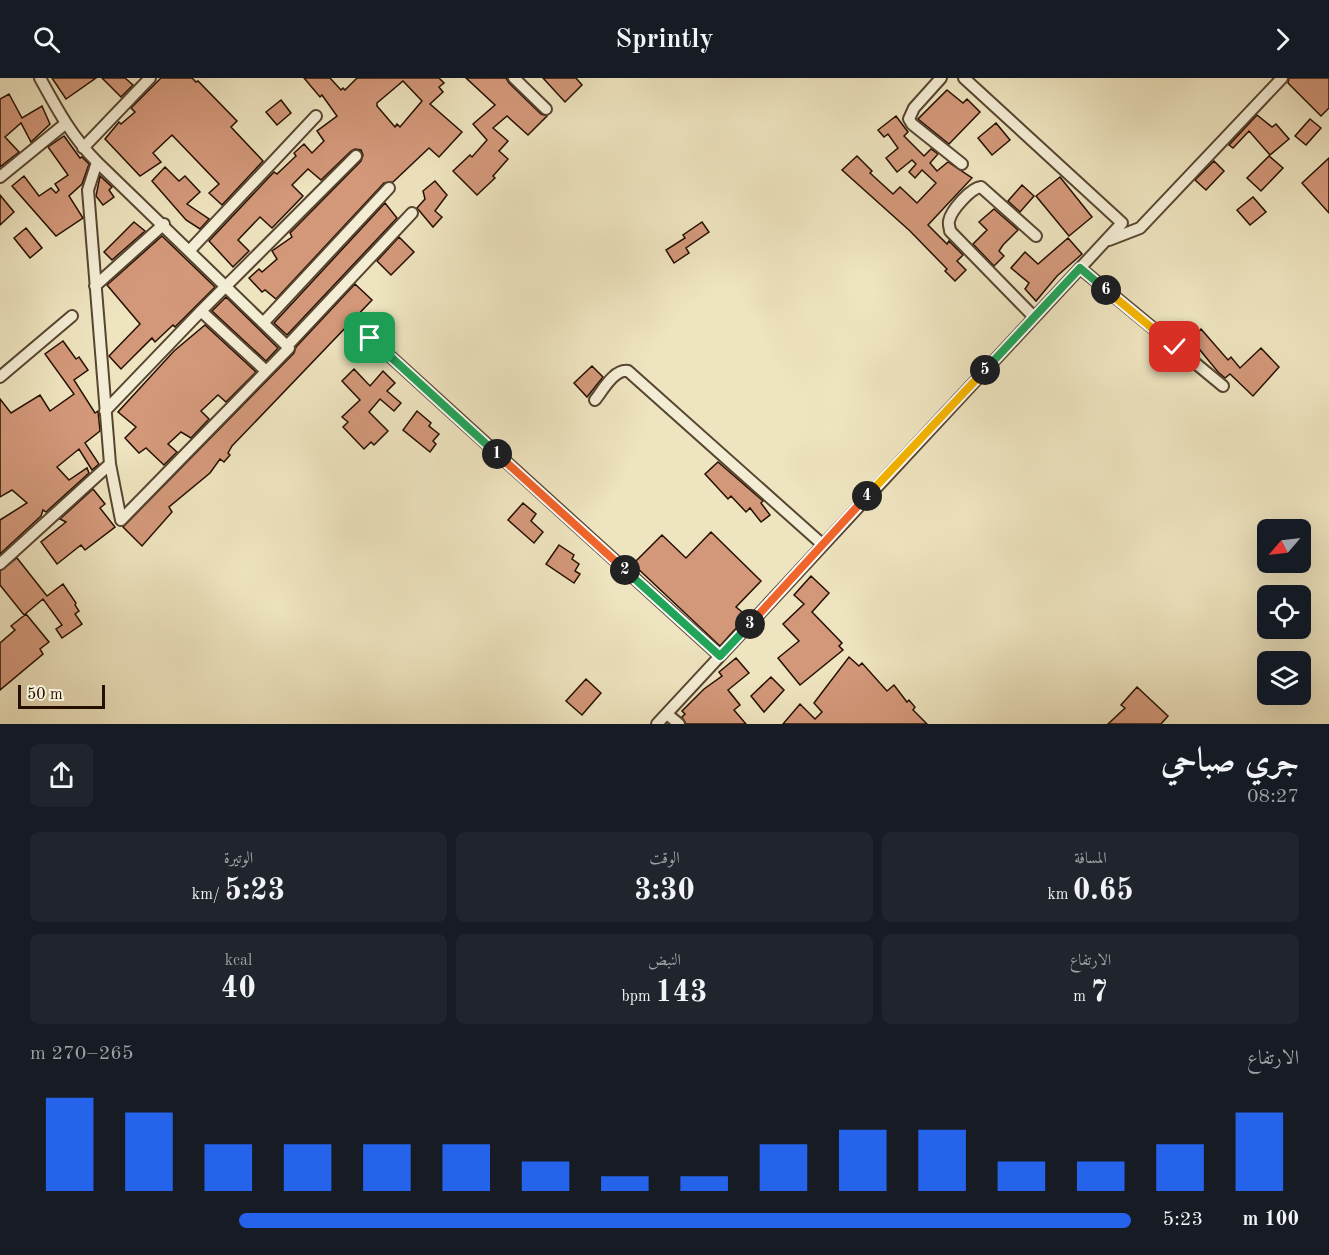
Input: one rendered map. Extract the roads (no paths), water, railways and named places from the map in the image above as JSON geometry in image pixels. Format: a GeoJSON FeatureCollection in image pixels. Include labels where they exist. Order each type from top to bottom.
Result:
{"type":"FeatureCollection","features":[{"type":"Feature","properties":{"kind":"street"},"geometry":{"type":"LineString","coordinates":[[40,78],[65,124],[83,148],[164,224],[287,346]]}},
{"type":"Feature","properties":{"kind":"street"},"geometry":{"type":"LineString","coordinates":[[83,148],[150,78]]}},
{"type":"Feature","properties":{"kind":"street"},"geometry":{"type":"LineString","coordinates":[[514,78],[546,110]]}},
{"type":"Feature","properties":{"kind":"street"},"geometry":{"type":"LineString","coordinates":[[942,78],[914,108],[909,119],[912,124],[962,164]]}},
{"type":"Feature","properties":{"kind":"street"},"geometry":{"type":"LineString","coordinates":[[657,724],[1122,222],[964,78]]}},
{"type":"Feature","properties":{"kind":"street"},"geometry":{"type":"LineString","coordinates":[[1105,241],[1140,228],[1282,78]]}},
{"type":"Feature","properties":{"kind":"street"},"geometry":{"type":"LineString","coordinates":[[190,250],[316,116]]}},
{"type":"Feature","properties":{"kind":"street"},"geometry":{"type":"LineString","coordinates":[[0,177],[65,124]]}},
{"type":"Feature","properties":{"kind":"street"},"geometry":{"type":"LineString","coordinates":[[105,411],[356,156]]}},
{"type":"Feature","properties":{"kind":"street"},"geometry":{"type":"LineString","coordinates":[[97,162],[88,190],[110,464],[121,520],[289,348],[287,346],[412,213]]}},
{"type":"Feature","properties":{"kind":"street"},"geometry":{"type":"LineString","coordinates":[[1034,317],[950,231],[948,222],[975,188],[981,187],[1036,236]]}},
{"type":"Feature","properties":{"kind":"street"},"geometry":{"type":"LineString","coordinates":[[264,322],[389,188]]}},
{"type":"Feature","properties":{"kind":"street"},"geometry":{"type":"LineString","coordinates":[[95,286],[164,224]]}},
{"type":"Feature","properties":{"kind":"street"},"geometry":{"type":"LineString","coordinates":[[1080,268],[1223,386]]}},
{"type":"Feature","properties":{"kind":"street"},"geometry":{"type":"LineString","coordinates":[[201,311],[266,371]]}},
{"type":"Feature","properties":{"kind":"street"},"geometry":{"type":"LineString","coordinates":[[0,377],[72,316]]}},
{"type":"Feature","properties":{"kind":"street"},"geometry":{"type":"LineString","coordinates":[[370,338],[720,656]]}},
{"type":"Feature","properties":{"kind":"street"},"geometry":{"type":"LineString","coordinates":[[595,400],[616,374],[624,370],[628,371],[822,544]]}},
{"type":"Feature","properties":{"kind":"street"},"geometry":{"type":"LineString","coordinates":[[0,564],[110,464]]}},
{"type":"Feature","properties":{"kind":"street"},"geometry":{"type":"LineString","coordinates":[[667,714],[679,724]]}}]}
